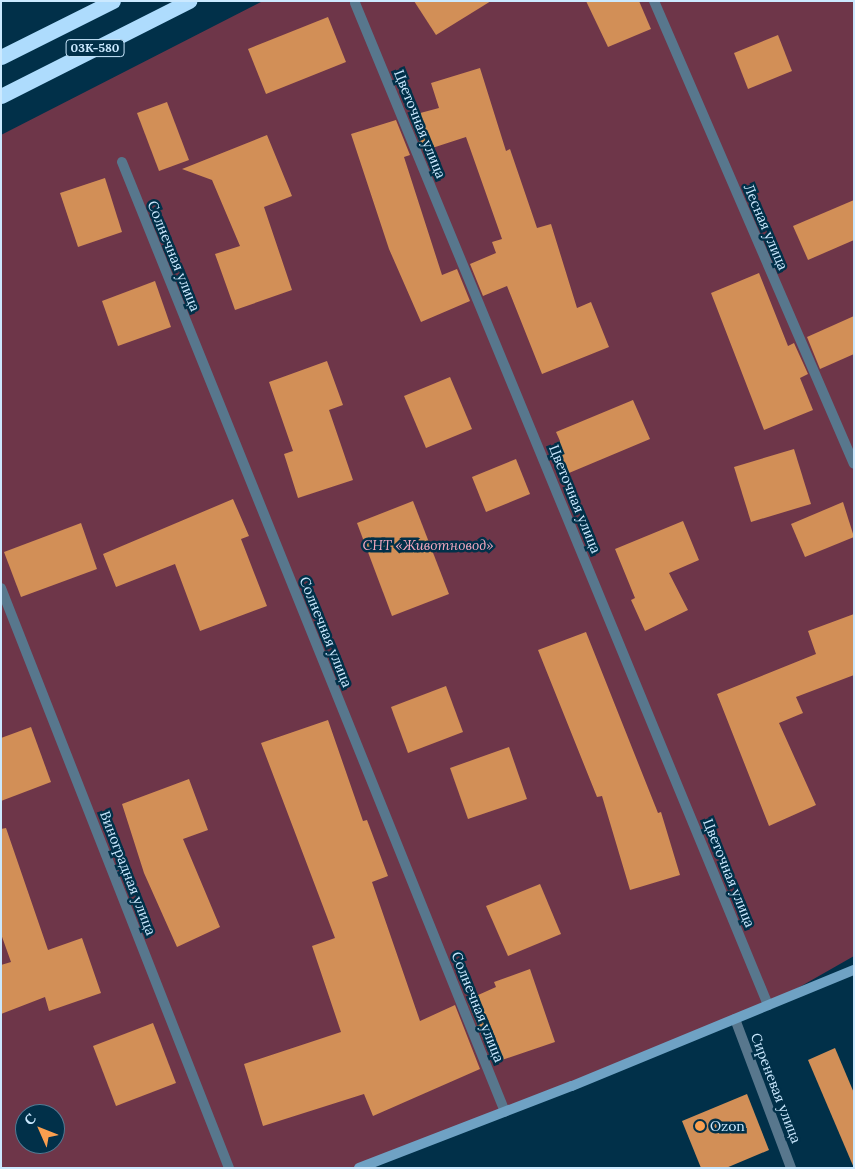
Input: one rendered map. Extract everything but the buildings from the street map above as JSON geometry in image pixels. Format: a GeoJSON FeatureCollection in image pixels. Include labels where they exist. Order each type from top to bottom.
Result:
{"type":"FeatureCollection","features":[{"type":"Feature","properties":{"kind":"highway","name":"03К-580"},"geometry":{"type":"LineString","coordinates":[[1,57],[113,1]]}},
{"type":"Feature","properties":{"kind":"highway","name":"03К-580"},"geometry":{"type":"LineString","coordinates":[[1,96],[189,1]]}},
{"type":"Feature","properties":{"kind":"street","name":"Лесная улица"},"geometry":{"type":"LineString","coordinates":[[654,1],[854,464]]}},
{"type":"Feature","properties":{"kind":"street","name":"Цветочная улица"},"geometry":{"type":"LineString","coordinates":[[356,3],[768,1005]]}},
{"type":"Feature","properties":{"kind":"street","name":"Солнечная улица"},"geometry":{"type":"LineString","coordinates":[[122,162],[505,1112]]}},
{"type":"Feature","properties":{"kind":"street","name":"Виноградная улица"},"geometry":{"type":"LineString","coordinates":[[1,588],[229,1168]]}},
{"type":"Feature","properties":{"kind":"street"},"geometry":{"type":"LineString","coordinates":[[358,1168],[379,1164],[854,970]]}},
{"type":"Feature","properties":{"kind":"street","name":"Сиреневая улица"},"geometry":{"type":"LineString","coordinates":[[735,1019],[791,1168]]}},
{"type":"Feature","properties":{"kind":"green space","name":"СНТ «Животновод»"},"geometry":{"type":"Polygon","coordinates":[[[263,1],[854,1],[854,956],[768,1005],[359,1168],[1,1168],[1,135],[263,1]]]}},
{"type":"Feature","properties":{"kind":"place","name":"Ozon"},"geometry":{"type":"Point","coordinates":[700,1126]}}]}
